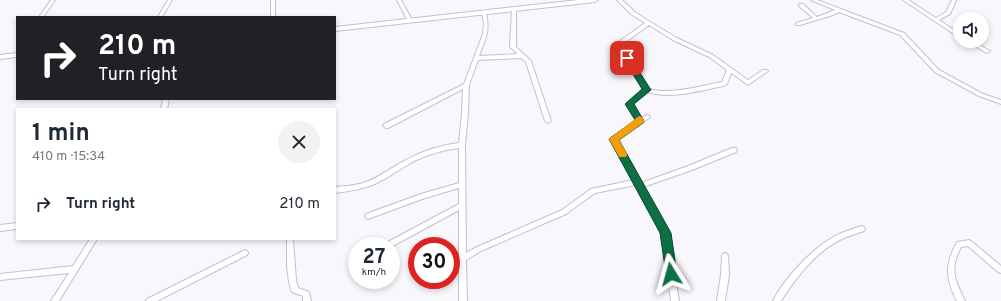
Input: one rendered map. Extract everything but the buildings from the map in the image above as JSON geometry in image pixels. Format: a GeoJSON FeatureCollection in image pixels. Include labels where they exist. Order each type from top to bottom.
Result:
{"type":"FeatureCollection","features":[{"type":"Feature","properties":{"kind":"main road"},"geometry":{"type":"LineString","coordinates":[[336,29],[595,0]]}},
{"type":"Feature","properties":{"kind":"main road"},"geometry":{"type":"LineString","coordinates":[[0,57],[16,53]]}},
{"type":"Feature","properties":{"kind":"street"},"geometry":{"type":"LineString","coordinates":[[42,16],[53,0]]}},
{"type":"Feature","properties":{"kind":"street"},"geometry":{"type":"LineString","coordinates":[[161,16],[170,0]]}},
{"type":"Feature","properties":{"kind":"street"},"geometry":{"type":"LineString","coordinates":[[273,0],[273,16]]}},
{"type":"Feature","properties":{"kind":"street"},"geometry":{"type":"LineString","coordinates":[[399,0],[410,20]]}},
{"type":"Feature","properties":{"kind":"street"},"geometry":{"type":"LineString","coordinates":[[619,0],[633,13],[675,39],[710,56],[748,83],[765,71]]}},
{"type":"Feature","properties":{"kind":"street"},"geometry":{"type":"LineString","coordinates":[[813,0],[902,34],[937,71],[981,95],[1001,102]]}},
{"type":"Feature","properties":{"kind":"street"},"geometry":{"type":"LineString","coordinates":[[905,0],[953,31]]}},
{"type":"Feature","properties":{"kind":"street"},"geometry":{"type":"LineString","coordinates":[[936,20],[948,13],[954,0]]}},
{"type":"Feature","properties":{"kind":"street"},"geometry":{"type":"LineString","coordinates":[[801,5],[816,18]]}},
{"type":"Feature","properties":{"kind":"street"},"geometry":{"type":"LineString","coordinates":[[514,9],[513,46],[528,61],[531,67],[548,120]]}},
{"type":"Feature","properties":{"kind":"street"},"geometry":{"type":"LineString","coordinates":[[798,24],[830,15],[838,10]]}},
{"type":"Feature","properties":{"kind":"street"},"geometry":{"type":"LineString","coordinates":[[463,301],[462,145],[466,85],[485,34],[486,24],[484,12]]}},
{"type":"Feature","properties":{"kind":"street"},"geometry":{"type":"LineString","coordinates":[[649,23],[620,43],[621,48],[647,90],[653,94],[686,91],[724,84],[730,69]]}},
{"type":"Feature","properties":{"kind":"street"},"geometry":{"type":"LineString","coordinates":[[982,48],[987,51]]}},
{"type":"Feature","properties":{"kind":"street"},"geometry":{"type":"LineString","coordinates":[[476,58],[522,56]]}},
{"type":"Feature","properties":{"kind":"street"},"geometry":{"type":"LineString","coordinates":[[386,126],[466,85]]}},
{"type":"Feature","properties":{"kind":"street"},"geometry":{"type":"LineString","coordinates":[[640,121],[629,104],[647,90]]}},
{"type":"Feature","properties":{"kind":"street"},"geometry":{"type":"LineString","coordinates":[[648,117],[614,139],[666,233],[675,301]]}},
{"type":"Feature","properties":{"kind":"street"},"geometry":{"type":"LineString","coordinates":[[336,190],[360,187],[370,184],[409,161],[448,147],[462,145]]}},
{"type":"Feature","properties":{"kind":"street"},"geometry":{"type":"LineString","coordinates":[[463,258],[479,249],[564,212],[593,191],[638,184],[690,168],[734,150]]}},
{"type":"Feature","properties":{"kind":"street"},"geometry":{"type":"LineString","coordinates":[[368,216],[421,197],[462,185]]}},
{"type":"Feature","properties":{"kind":"street"},"geometry":{"type":"LineString","coordinates":[[400,239],[463,205]]}},
{"type":"Feature","properties":{"kind":"street"},"geometry":{"type":"LineString","coordinates":[[0,228],[16,226]]}},
{"type":"Feature","properties":{"kind":"street"},"geometry":{"type":"LineString","coordinates":[[777,301],[786,286],[825,246],[841,236],[862,229]]}},
{"type":"Feature","properties":{"kind":"street"},"geometry":{"type":"LineString","coordinates":[[54,301],[93,240]]}},
{"type":"Feature","properties":{"kind":"street"},"geometry":{"type":"LineString","coordinates":[[290,240],[292,280],[294,290],[306,294],[305,301]]}},
{"type":"Feature","properties":{"kind":"street"},"geometry":{"type":"LineString","coordinates":[[961,301],[956,293],[950,272],[952,256],[959,244],[969,243],[1001,270]]}},
{"type":"Feature","properties":{"kind":"street"},"geometry":{"type":"LineString","coordinates":[[150,301],[245,252]]}},
{"type":"Feature","properties":{"kind":"street"},"geometry":{"type":"LineString","coordinates":[[721,301],[725,275],[725,256]]}},
{"type":"Feature","properties":{"kind":"street"},"geometry":{"type":"LineString","coordinates":[[0,277],[75,269]]}},
{"type":"Feature","properties":{"kind":"slow traffic"},"geometry":{"type":"LineString","coordinates":[[622,154],[614,139],[640,121],[639,119]]}},
{"type":"Feature","properties":{"kind":"route"},"geometry":{"type":"LineString","coordinates":[[627,58],[647,90],[629,104],[640,121],[614,139],[666,233],[671,274]]}}]}
